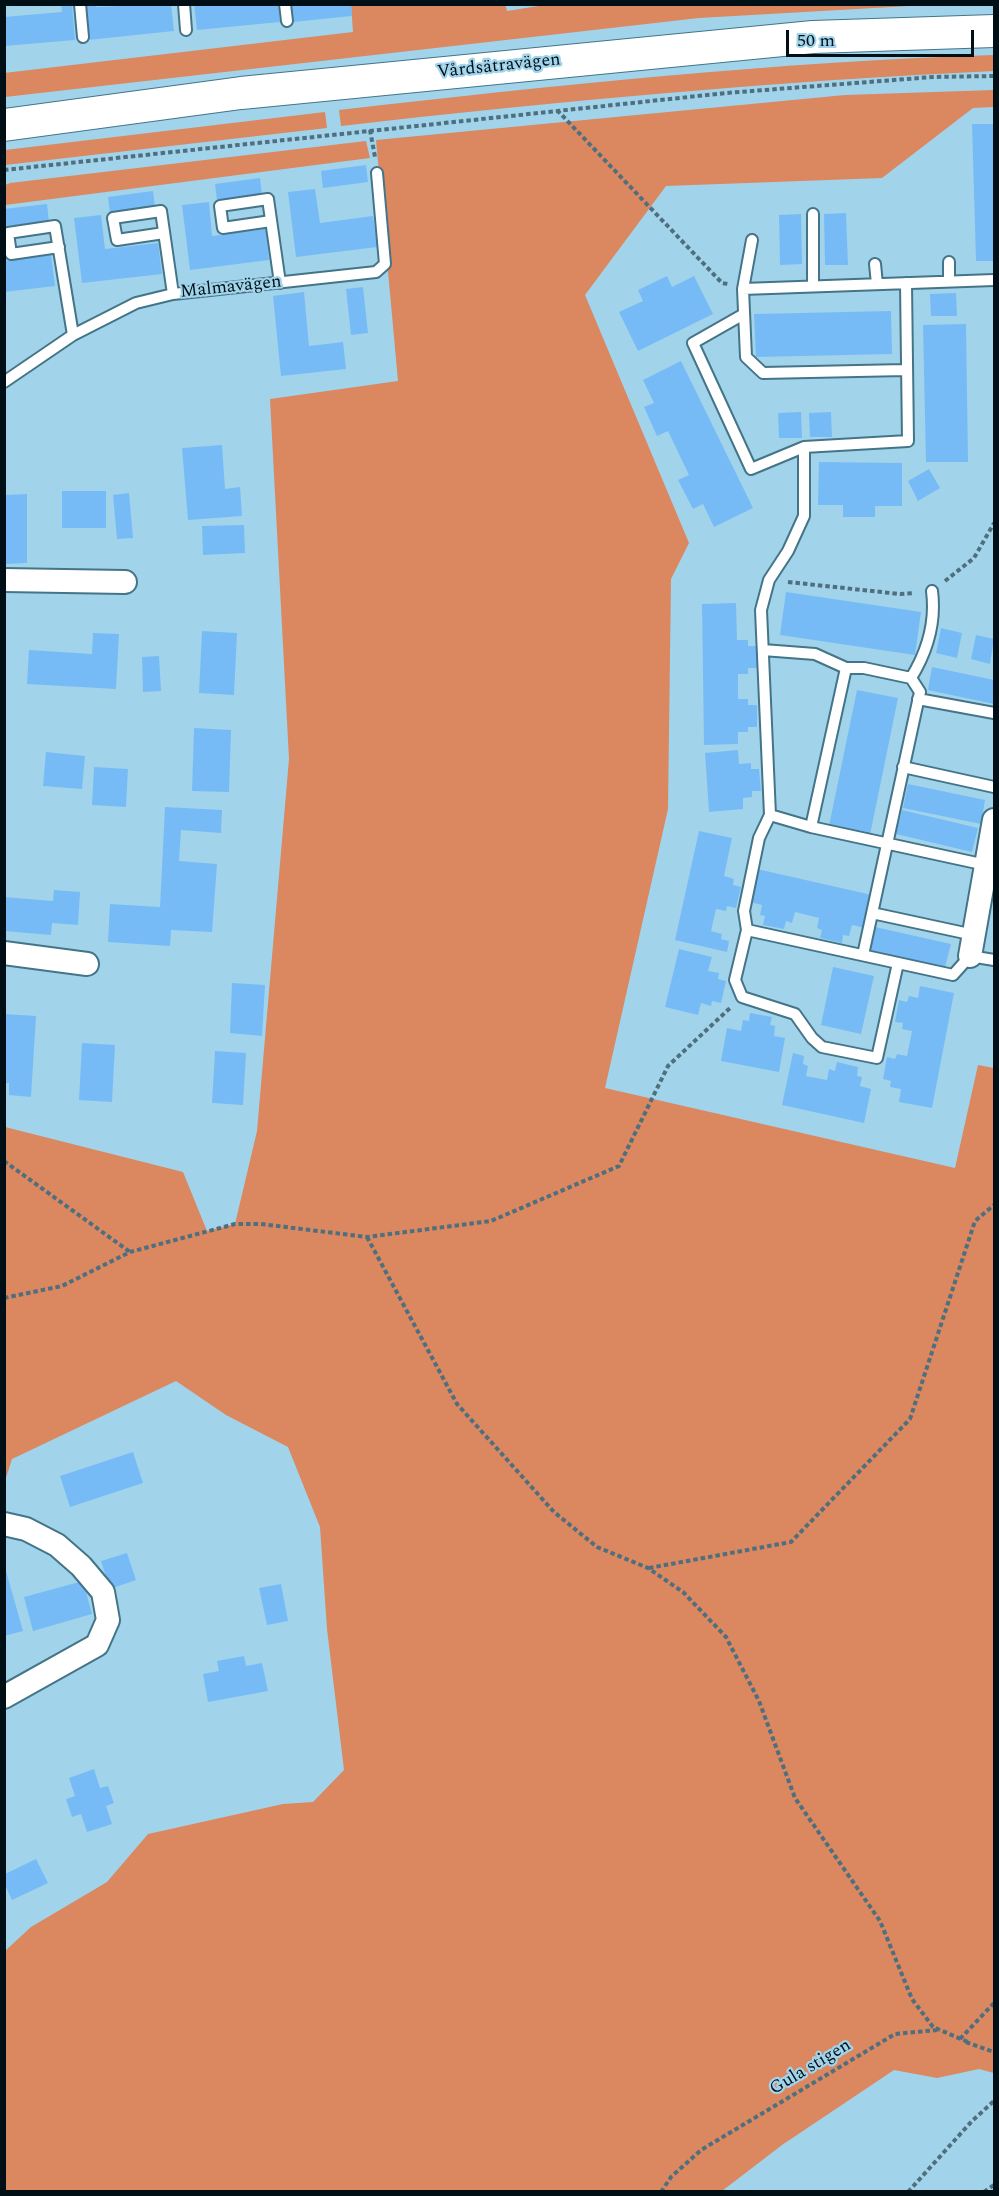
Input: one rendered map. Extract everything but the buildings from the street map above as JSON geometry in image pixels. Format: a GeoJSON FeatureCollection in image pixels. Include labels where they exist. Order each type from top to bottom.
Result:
{"type":"FeatureCollection","features":[{"type":"Feature","properties":{"kind":"main road","name":"Vårdsätravägen"},"geometry":{"type":"LineString","coordinates":[[4,125],[241,93],[813,37],[994,31]]}},
{"type":"Feature","properties":{"kind":"street"},"geometry":{"type":"LineString","coordinates":[[4,580],[125,582]]}},
{"type":"Feature","properties":{"kind":"street"},"geometry":{"type":"LineString","coordinates":[[972,945],[994,820]]}},
{"type":"Feature","properties":{"kind":"street"},"geometry":{"type":"LineString","coordinates":[[4,953],[87,964]]}},
{"type":"Feature","properties":{"kind":"street"},"geometry":{"type":"LineString","coordinates":[[4,1524],[26,1529],[57,1545],[81,1566],[102,1592],[108,1620],[97,1645],[4,1697]]}},
{"type":"Feature","properties":{"kind":"lane"},"geometry":{"type":"LineString","coordinates":[[80,4],[83,37]]}},
{"type":"Feature","properties":{"kind":"lane"},"geometry":{"type":"LineString","coordinates":[[184,4],[186,30]]}},
{"type":"Feature","properties":{"kind":"lane"},"geometry":{"type":"LineString","coordinates":[[285,4],[287,21]]}},
{"type":"Feature","properties":{"kind":"lane","name":"Malmavägen"},"geometry":{"type":"LineString","coordinates":[[4,382],[73,335],[136,303],[173,294],[376,272],[385,264],[377,173]]}},
{"type":"Feature","properties":{"kind":"lane"},"geometry":{"type":"LineString","coordinates":[[271,221],[224,228],[220,206],[268,199],[280,283]]}},
{"type":"Feature","properties":{"kind":"lane"},"geometry":{"type":"LineString","coordinates":[[164,232],[117,240],[113,218],[160,211],[164,232],[173,294]]}},
{"type":"Feature","properties":{"kind":"lane"},"geometry":{"type":"LineString","coordinates":[[813,214],[813,286]]}},
{"type":"Feature","properties":{"kind":"lane"},"geometry":{"type":"LineString","coordinates":[[59,247],[11,254],[8,232],[55,226],[59,247],[73,335]]}},
{"type":"Feature","properties":{"kind":"lane"},"geometry":{"type":"LineString","coordinates":[[752,240],[743,289],[746,357],[763,373],[905,370]]}},
{"type":"Feature","properties":{"kind":"lane"},"geometry":{"type":"LineString","coordinates":[[948,262],[950,281]]}},
{"type":"Feature","properties":{"kind":"lane"},"geometry":{"type":"LineString","coordinates":[[875,264],[877,284]]}},
{"type":"Feature","properties":{"kind":"lane"},"geometry":{"type":"LineString","coordinates":[[743,289],[994,280]]}},
{"type":"Feature","properties":{"kind":"lane"},"geometry":{"type":"LineString","coordinates":[[744,314],[693,343],[751,469],[804,447],[908,441],[905,370],[906,283]]}},
{"type":"Feature","properties":{"kind":"lane"},"geometry":{"type":"LineString","coordinates":[[804,447],[804,516],[788,551],[769,580],[761,610],[770,815],[759,838],[744,911],[747,930],[735,980],[742,997],[795,1014],[812,1038],[822,1047],[877,1058],[898,963]]}},
{"type":"Feature","properties":{"kind":"lane"},"geometry":{"type":"LineString","coordinates":[[911,678],[925,655],[934,606],[932,591]]}},
{"type":"Feature","properties":{"kind":"lane"},"geometry":{"type":"LineString","coordinates":[[763,650],[815,654],[846,668],[864,668],[911,678],[920,692],[862,955]]}},
{"type":"Feature","properties":{"kind":"lane"},"geometry":{"type":"LineString","coordinates":[[811,827],[846,668]]}},
{"type":"Feature","properties":{"kind":"lane"},"geometry":{"type":"LineString","coordinates":[[918,699],[994,713]]}},
{"type":"Feature","properties":{"kind":"lane"},"geometry":{"type":"LineString","coordinates":[[903,767],[994,787]]}},
{"type":"Feature","properties":{"kind":"lane"},"geometry":{"type":"LineString","coordinates":[[770,815],[811,827],[986,865]]}},
{"type":"Feature","properties":{"kind":"lane"},"geometry":{"type":"LineString","coordinates":[[872,913],[972,945],[994,960]]}},
{"type":"Feature","properties":{"kind":"lane"},"geometry":{"type":"LineString","coordinates":[[747,930],[953,975],[972,945]]}},
{"type":"Feature","properties":{"kind":"path"},"geometry":{"type":"LineString","coordinates":[[4,170],[726,93],[933,77],[994,76]]}},
{"type":"Feature","properties":{"kind":"path"},"geometry":{"type":"LineString","coordinates":[[557,110],[722,283],[743,289]]}},
{"type":"Feature","properties":{"kind":"path"},"geometry":{"type":"LineString","coordinates":[[370,130],[377,173]]}},
{"type":"Feature","properties":{"kind":"path"},"geometry":{"type":"LineString","coordinates":[[769,580],[900,594],[932,591],[974,558],[994,523]]}},
{"type":"Feature","properties":{"kind":"path"},"geometry":{"type":"LineString","coordinates":[[4,1298],[62,1286],[130,1252],[235,1224],[261,1224],[367,1237],[491,1221],[620,1166],[668,1066],[742,997]]}},
{"type":"Feature","properties":{"kind":"path"},"geometry":{"type":"LineString","coordinates":[[4,1161],[130,1252]]}},
{"type":"Feature","properties":{"kind":"path"},"geometry":{"type":"LineString","coordinates":[[648,1568],[791,1542],[910,1419],[975,1221],[994,1205]]}},
{"type":"Feature","properties":{"kind":"path"},"geometry":{"type":"LineString","coordinates":[[367,1237],[457,1404],[554,1512],[597,1547],[648,1568],[683,1592],[726,1637],[759,1701],[795,1798],[880,1921],[912,1999],[933,2027],[968,2042]]}},
{"type":"Feature","properties":{"kind":"path"},"geometry":{"type":"LineString","coordinates":[[960,2039],[994,2003]]}},
{"type":"Feature","properties":{"kind":"path","name":"Gula stigen"},"geometry":{"type":"LineString","coordinates":[[661,2192],[671,2177],[700,2150],[895,2034],[933,2029],[994,2052]]}},
{"type":"Feature","properties":{"kind":"path"},"geometry":{"type":"LineString","coordinates":[[908,2192],[972,2121],[994,2101]]}},
{"type":"Feature","properties":{"kind":"path"},"geometry":{"type":"LineString","coordinates":[[984,2192],[994,2185]]}},
{"type":"Feature","properties":{"kind":"shaded area"},"geometry":{"type":"Polygon","coordinates":[[[505,4],[507,11],[551,4],[927,5],[699,18],[5,97],[4,73],[353,32],[351,5],[505,4]]]}},
{"type":"Feature","properties":{"kind":"shaded area"},"geometry":{"type":"Polygon","coordinates":[[[994,55],[994,71],[831,80],[668,93],[341,126],[339,110],[748,69],[994,55]]]}},
{"type":"Feature","properties":{"kind":"shaded area"},"geometry":{"type":"Polygon","coordinates":[[[994,90],[994,107],[973,108],[882,178],[666,186],[585,295],[689,543],[671,579],[668,809],[605,1088],[955,1168],[978,1065],[994,1068],[994,2073],[979,2069],[937,2078],[894,2070],[782,2145],[722,2191],[5,2191],[5,1951],[31,1927],[107,1882],[148,1834],[283,1804],[313,1802],[344,1770],[327,1629],[320,1527],[288,1447],[226,1415],[176,1381],[12,1459],[5,1481],[5,1127],[183,1172],[207,1231],[235,1224],[257,1131],[289,759],[270,399],[398,381],[376,140],[845,95],[994,90]]]}},
{"type":"Feature","properties":{"kind":"shaded area"},"geometry":{"type":"Polygon","coordinates":[[[325,112],[327,128],[5,165],[5,150],[325,112]]]}},
{"type":"Feature","properties":{"kind":"shaded area"},"geometry":{"type":"Polygon","coordinates":[[[366,141],[370,158],[5,205],[5,185],[10,183],[366,141]]]}}]}
